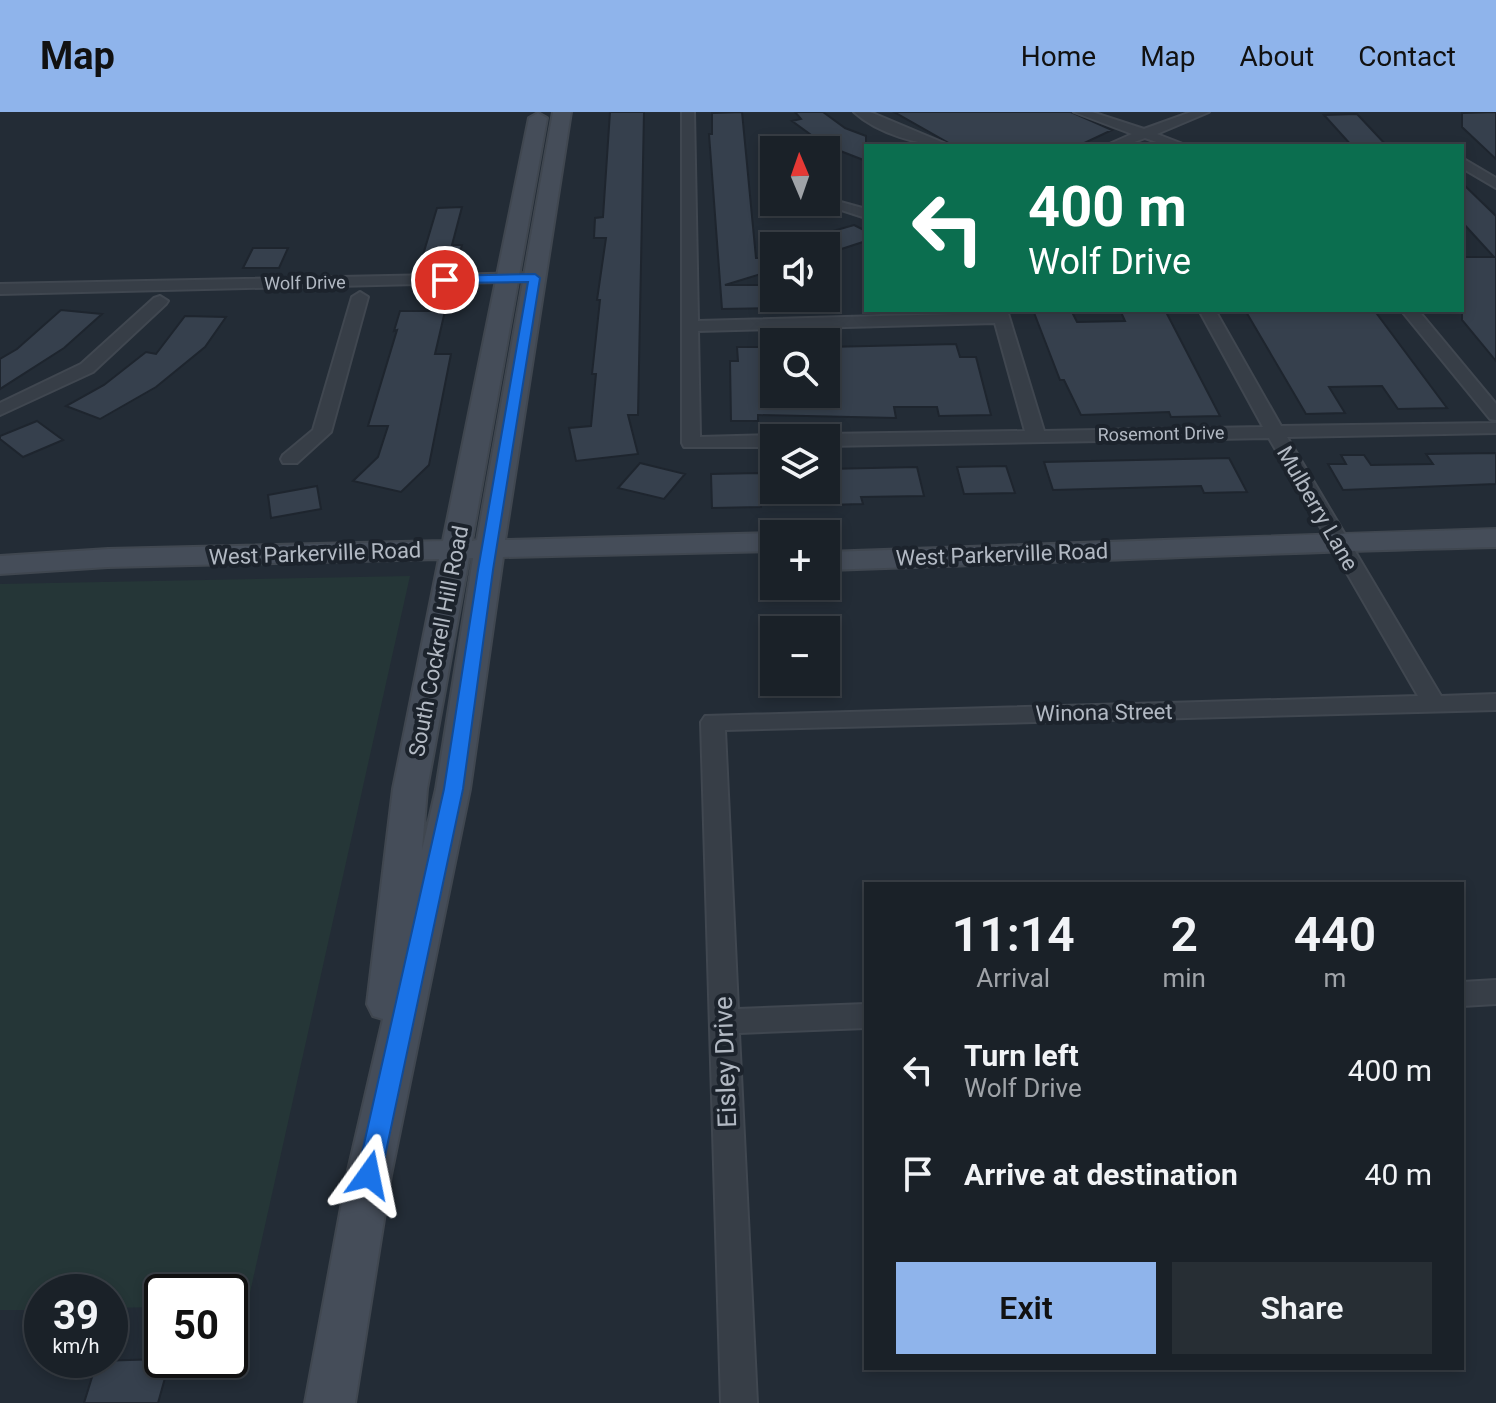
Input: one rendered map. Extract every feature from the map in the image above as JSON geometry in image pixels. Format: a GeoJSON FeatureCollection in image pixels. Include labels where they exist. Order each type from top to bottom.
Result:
{"type":"FeatureCollection","features":[{"type":"Feature","properties":{"kind":"main road","name":"South Cockrell Hill Road"},"geometry":{"type":"LineString","coordinates":[[330,1403],[369,1175],[410,789],[470,560],[519,286],[539,112]]}},
{"type":"Feature","properties":{"kind":"main road","name":"South Cockrell Hill Road"},"geometry":{"type":"LineString","coordinates":[[519,286],[562,112]]}},
{"type":"Feature","properties":{"kind":"main road"},"geometry":{"type":"LineString","coordinates":[[534,140],[557,140]]}},
{"type":"Feature","properties":{"kind":"main road","name":"West Parkerville Road"},"geometry":{"type":"LineString","coordinates":[[840,561],[1049,554],[1178,546],[1496,538]]}},
{"type":"Feature","properties":{"kind":"main road","name":"West Parkerville Road"},"geometry":{"type":"LineString","coordinates":[[840,542],[1046,542],[1178,546]]}},
{"type":"Feature","properties":{"kind":"main road","name":"West Parkerville Road"},"geometry":{"type":"LineString","coordinates":[[0,579],[470,560],[760,543]]}},
{"type":"Feature","properties":{"kind":"main road","name":"West Parkerville Road"},"geometry":{"type":"LineString","coordinates":[[0,565],[124,558],[760,562]]}},
{"type":"Feature","properties":{"kind":"street"},"geometry":{"type":"LineString","coordinates":[[688,112],[691,443],[760,441]]}},
{"type":"Feature","properties":{"kind":"street"},"geometry":{"type":"LineString","coordinates":[[860,112],[894,129],[938,144]]}},
{"type":"Feature","properties":{"kind":"street"},"geometry":{"type":"LineString","coordinates":[[1080,112],[1148,132],[1176,144]]}},
{"type":"Feature","properties":{"kind":"street"},"geometry":{"type":"LineString","coordinates":[[1117,144],[1203,112]]}},
{"type":"Feature","properties":{"kind":"street"},"geometry":{"type":"LineString","coordinates":[[1464,163],[1496,184]]}},
{"type":"Feature","properties":{"kind":"street"},"geometry":{"type":"LineString","coordinates":[[840,207],[864,213]]}},
{"type":"Feature","properties":{"kind":"street","name":"Wolf Drive"},"geometry":{"type":"LineString","coordinates":[[0,289],[519,286]]}},
{"type":"Feature","properties":{"kind":"street","name":"Wolf Drive"},"geometry":{"type":"LineString","coordinates":[[75,287],[160,301],[360,297],[519,286]]}},
{"type":"Feature","properties":{"kind":"street"},"geometry":{"type":"LineString","coordinates":[[290,459],[322,432],[360,297]]}},
{"type":"Feature","properties":{"kind":"street"},"geometry":{"type":"LineString","coordinates":[[0,410],[87,368],[160,301]]}},
{"type":"Feature","properties":{"kind":"street","name":"Mulberry Lane"},"geometry":{"type":"LineString","coordinates":[[1208,312],[1337,542],[1434,703]]}},
{"type":"Feature","properties":{"kind":"street"},"geometry":{"type":"LineString","coordinates":[[1411,312],[1496,415]]}},
{"type":"Feature","properties":{"kind":"street"},"geometry":{"type":"LineString","coordinates":[[690,326],[1000,314],[1036,436]]}},
{"type":"Feature","properties":{"kind":"street","name":"Rosemont Drive"},"geometry":{"type":"LineString","coordinates":[[840,440],[1496,428]]}},
{"type":"Feature","properties":{"kind":"street","name":"Winona Street"},"geometry":{"type":"LineString","coordinates":[[713,722],[1496,702]]}},
{"type":"Feature","properties":{"kind":"street","name":"Eisley Drive"},"geometry":{"type":"LineString","coordinates":[[713,722],[739,1403]]}},
{"type":"Feature","properties":{"kind":"street"},"geometry":{"type":"LineString","coordinates":[[1464,994],[1496,992]]}},
{"type":"Feature","properties":{"kind":"street"},"geometry":{"type":"LineString","coordinates":[[723,1022],[864,1016]]}},
{"type":"Feature","properties":{"kind":"shaded area"},"geometry":{"type":"Polygon","coordinates":[[[410,576],[248,1302],[248,1274],[144,1274],[144,1307],[128,1308],[128,1274],[24,1274],[24,1310],[0,1310],[0,584],[410,576]]]}},
{"type":"Feature","properties":{"kind":"building"},"geometry":{"type":"Polygon","coordinates":[[[610,112],[644,112],[638,415],[628,415],[638,454],[576,461],[569,428],[591,426],[596,374],[592,374],[600,300],[597,300],[606,238],[594,238],[595,218],[603,217],[610,112]]]}},
{"type":"Feature","properties":{"kind":"building"},"geometry":{"type":"Polygon","coordinates":[[[742,112],[760,274],[725,285],[760,285],[760,308],[722,309],[709,134],[712,134],[712,113],[742,112]]]}},
{"type":"Feature","properties":{"kind":"building"},"geometry":{"type":"Polygon","coordinates":[[[795,112],[823,112],[845,128],[866,136],[864,160],[840,151],[840,136],[813,136],[792,121],[801,119],[795,112]]]}},
{"type":"Feature","properties":{"kind":"building"},"geometry":{"type":"Polygon","coordinates":[[[894,112],[1071,112],[1112,130],[1082,144],[950,144],[894,112]]]}},
{"type":"Feature","properties":{"kind":"building"},"geometry":{"type":"Polygon","coordinates":[[[1496,112],[1496,159],[1462,127],[1462,113],[1496,112]]]}},
{"type":"Feature","properties":{"kind":"building"},"geometry":{"type":"Polygon","coordinates":[[[1357,114],[1385,144],[1350,144],[1324,115],[1357,114]]]}},
{"type":"Feature","properties":{"kind":"building"},"geometry":{"type":"Polygon","coordinates":[[[1464,185],[1496,216],[1496,361],[1462,320],[1464,257],[1494,257],[1464,224],[1464,185]]]}},
{"type":"Feature","properties":{"kind":"building"},"geometry":{"type":"Polygon","coordinates":[[[462,207],[452,245],[462,245],[457,264],[420,265],[437,208],[462,207]]]}},
{"type":"Feature","properties":{"kind":"building"},"geometry":{"type":"Polygon","coordinates":[[[854,225],[864,230],[864,242],[840,249],[840,232],[830,232],[854,225]]]}},
{"type":"Feature","properties":{"kind":"building"},"geometry":{"type":"Polygon","coordinates":[[[253,248],[288,248],[279,268],[243,268],[253,248]]]}},
{"type":"Feature","properties":{"kind":"building"},"geometry":{"type":"Polygon","coordinates":[[[61,310],[102,314],[64,348],[0,389],[0,359],[17,349],[61,310]]]}},
{"type":"Feature","properties":{"kind":"building"},"geometry":{"type":"Polygon","coordinates":[[[400,311],[445,311],[435,354],[451,354],[429,465],[401,492],[353,481],[378,457],[388,426],[368,426],[400,311]]]}},
{"type":"Feature","properties":{"kind":"building"},"geometry":{"type":"Polygon","coordinates":[[[1034,312],[1072,312],[1077,322],[1125,321],[1121,312],[1166,312],[1220,416],[1171,417],[1169,412],[1081,415],[1064,380],[1060,380],[1034,312]]]}},
{"type":"Feature","properties":{"kind":"building"},"geometry":{"type":"Polygon","coordinates":[[[1246,312],[1375,312],[1447,408],[1398,409],[1382,386],[1329,387],[1345,413],[1306,414],[1246,312]]]}},
{"type":"Feature","properties":{"kind":"building"},"geometry":{"type":"Polygon","coordinates":[[[185,316],[226,317],[205,347],[156,387],[100,419],[66,406],[104,385],[146,352],[156,354],[185,316]]]}},
{"type":"Feature","properties":{"kind":"building"},"geometry":{"type":"Polygon","coordinates":[[[956,344],[960,357],[976,357],[991,415],[939,416],[937,407],[894,407],[896,418],[758,415],[758,421],[731,421],[730,361],[738,361],[737,347],[759,347],[760,408],[840,408],[840,347],[956,344]]]}},
{"type":"Feature","properties":{"kind":"building"},"geometry":{"type":"Polygon","coordinates":[[[37,421],[63,440],[23,457],[0,439],[0,436],[37,421]]]}},
{"type":"Feature","properties":{"kind":"building"},"geometry":{"type":"Polygon","coordinates":[[[1496,453],[1496,484],[1343,490],[1328,464],[1346,464],[1341,455],[1364,455],[1371,465],[1433,464],[1426,454],[1496,453]]]}},
{"type":"Feature","properties":{"kind":"building"},"geometry":{"type":"Polygon","coordinates":[[[1229,458],[1247,492],[1204,493],[1201,486],[1053,490],[1044,462],[1229,458]]]}},
{"type":"Feature","properties":{"kind":"building"},"geometry":{"type":"Polygon","coordinates":[[[640,463],[685,474],[664,499],[618,488],[640,463]]]}},
{"type":"Feature","properties":{"kind":"building"},"geometry":{"type":"Polygon","coordinates":[[[1006,466],[1015,493],[964,494],[957,467],[1006,466]]]}},
{"type":"Feature","properties":{"kind":"building"},"geometry":{"type":"Polygon","coordinates":[[[917,467],[924,496],[861,497],[863,504],[826,505],[840,504],[840,469],[917,467]]]}},
{"type":"Feature","properties":{"kind":"building"},"geometry":{"type":"Polygon","coordinates":[[[759,473],[761,507],[712,508],[711,474],[759,473]]]}},
{"type":"Feature","properties":{"kind":"building"},"geometry":{"type":"Polygon","coordinates":[[[317,486],[321,509],[271,518],[268,495],[317,486]]]}},
{"type":"Feature","properties":{"kind":"building"},"geometry":{"type":"Polygon","coordinates":[[[128,1360],[144,1360],[144,1378],[165,1378],[158,1403],[84,1403],[92,1378],[128,1378],[128,1360]]]}},
{"type":"Feature","properties":{"kind":"route"},"geometry":{"type":"LineString","coordinates":[[369,1175],[453,789],[535,278],[445,280]]}}]}
